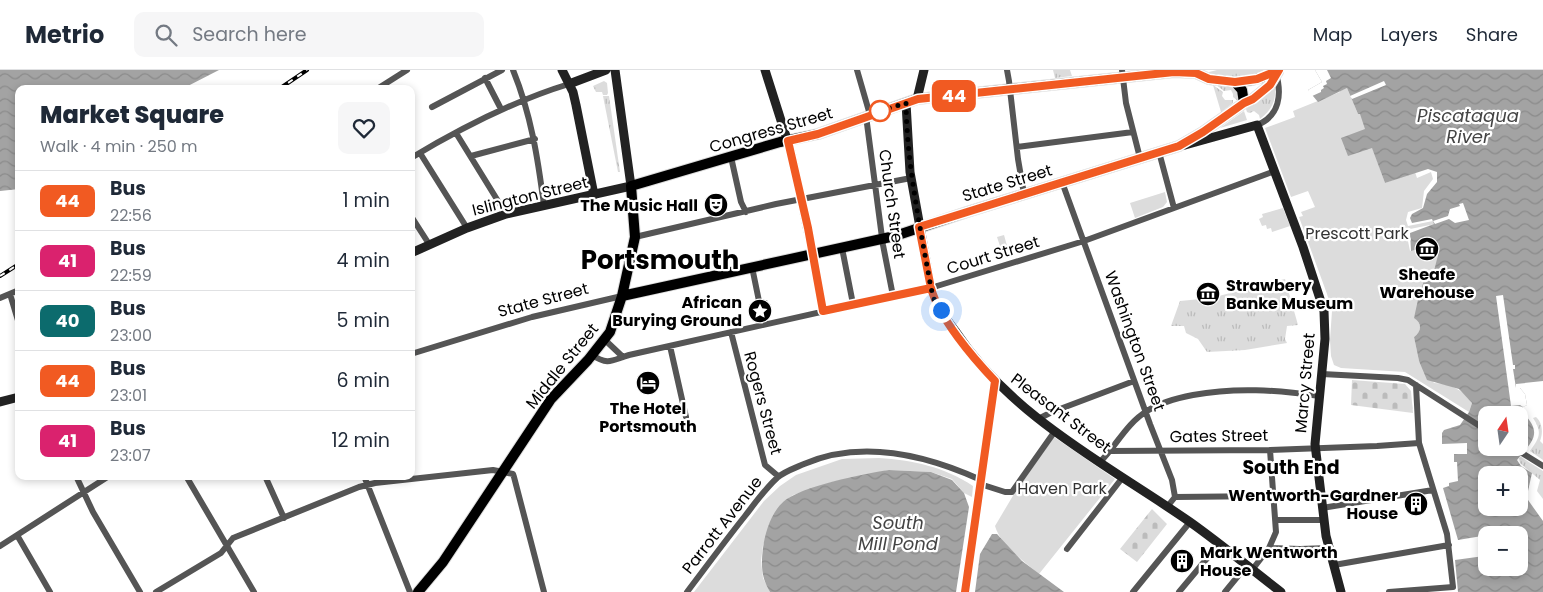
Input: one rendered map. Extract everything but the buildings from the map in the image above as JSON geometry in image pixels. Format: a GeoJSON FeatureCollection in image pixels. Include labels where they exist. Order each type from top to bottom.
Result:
{"type":"FeatureCollection","features":[{"type":"Feature","properties":{"kind":"main road"},"geometry":{"type":"LineString","coordinates":[[1179,146],[1253,99],[1270,77],[1279,70]]}},
{"type":"Feature","properties":{"kind":"main road","name":"Congress Street"},"geometry":{"type":"LineString","coordinates":[[631,186],[818,134],[918,99],[1010,90],[1122,74],[1198,71],[1209,79],[1235,82],[1270,77]]}},
{"type":"Feature","properties":{"kind":"main road"},"geometry":{"type":"LineString","coordinates":[[1235,82],[1242,90],[1244,103]]}},
{"type":"Feature","properties":{"kind":"main road","name":"State Street"},"geometry":{"type":"LineString","coordinates":[[622,296],[882,239],[1179,146]]}},
{"type":"Feature","properties":{"kind":"main road","name":"Middle Street"},"geometry":{"type":"LineString","coordinates":[[418,592],[439,568],[551,399],[605,340],[616,319],[636,237],[631,186]]}},
{"type":"Feature","properties":{"kind":"main road"},"geometry":{"type":"LineString","coordinates":[[627,278],[630,287],[648,290]]}},
{"type":"Feature","properties":{"kind":"street"},"geometry":{"type":"LineString","coordinates":[[383,85],[407,70]]}},
{"type":"Feature","properties":{"kind":"street"},"geometry":{"type":"LineString","coordinates":[[432,107],[502,70]]}},
{"type":"Feature","properties":{"kind":"street"},"geometry":{"type":"LineString","coordinates":[[513,70],[525,100],[534,139],[544,206]]}},
{"type":"Feature","properties":{"kind":"street"},"geometry":{"type":"LineString","coordinates":[[562,70],[576,105],[594,195]]}},
{"type":"Feature","properties":{"kind":"street"},"geometry":{"type":"LineString","coordinates":[[415,156],[501,109],[606,70]]}},
{"type":"Feature","properties":{"kind":"street"},"geometry":{"type":"LineString","coordinates":[[615,70],[631,186]]}},
{"type":"Feature","properties":{"kind":"street"},"geometry":{"type":"LineString","coordinates":[[765,70],[788,141],[802,199],[823,311]]}},
{"type":"Feature","properties":{"kind":"street","name":"Church Street"},"geometry":{"type":"LineString","coordinates":[[857,70],[868,115],[882,239],[893,296]]}},
{"type":"Feature","properties":{"kind":"street"},"geometry":{"type":"LineString","coordinates":[[918,99],[924,70]]}},
{"type":"Feature","properties":{"kind":"street"},"geometry":{"type":"LineString","coordinates":[[1007,70],[1016,147],[1024,194]]}},
{"type":"Feature","properties":{"kind":"street"},"geometry":{"type":"LineString","coordinates":[[1122,74],[1126,103],[1140,158]]}},
{"type":"Feature","properties":{"kind":"street","name":"State Street"},"geometry":{"type":"LineString","coordinates":[[1179,146],[1257,125],[1271,115],[1279,102],[1279,87],[1270,77]]}},
{"type":"Feature","properties":{"kind":"street"},"geometry":{"type":"LineString","coordinates":[[485,78],[501,109]]}},
{"type":"Feature","properties":{"kind":"street","name":"Pleasant Street"},"geometry":{"type":"LineString","coordinates":[[906,103],[911,178],[931,288],[936,303],[959,338],[995,381],[1038,419],[1122,478],[1190,522],[1278,591]]}},
{"type":"Feature","properties":{"kind":"street","name":"Marcy Street"},"geometry":{"type":"LineString","coordinates":[[1257,125],[1303,247],[1324,312],[1325,338],[1315,448],[1329,548],[1342,592]]}},
{"type":"Feature","properties":{"kind":"street"},"geometry":{"type":"LineString","coordinates":[[1016,147],[1134,132]]}},
{"type":"Feature","properties":{"kind":"street"},"geometry":{"type":"LineString","coordinates":[[456,133],[506,214]]}},
{"type":"Feature","properties":{"kind":"street"},"geometry":{"type":"LineString","coordinates":[[471,156],[534,139]]}},
{"type":"Feature","properties":{"kind":"street"},"geometry":{"type":"LineString","coordinates":[[1159,152],[1174,208]]}},
{"type":"Feature","properties":{"kind":"street"},"geometry":{"type":"LineString","coordinates":[[420,153],[467,228]]}},
{"type":"Feature","properties":{"kind":"street"},"geometry":{"type":"LineString","coordinates":[[731,157],[746,212]]}},
{"type":"Feature","properties":{"kind":"street","name":"Court Street"},"geometry":{"type":"LineString","coordinates":[[592,355],[600,360],[609,362],[670,346],[931,288],[1084,241],[1275,171]]}},
{"type":"Feature","properties":{"kind":"street"},"geometry":{"type":"LineString","coordinates":[[636,237],[802,199],[911,178]]}},
{"type":"Feature","properties":{"kind":"street","name":"Washington Street"},"geometry":{"type":"LineString","coordinates":[[1062,182],[1172,480],[1175,497]]}},
{"type":"Feature","properties":{"kind":"street","name":"Islington Street"},"geometry":{"type":"LineString","coordinates":[[415,251],[467,228],[506,214],[631,186]]}},
{"type":"Feature","properties":{"kind":"street"},"geometry":{"type":"LineString","coordinates":[[415,222],[429,244]]}},
{"type":"Feature","properties":{"kind":"street"},"geometry":{"type":"LineString","coordinates":[[842,248],[853,304]]}},
{"type":"Feature","properties":{"kind":"street"},"geometry":{"type":"LineString","coordinates":[[752,267],[760,306]]}},
{"type":"Feature","properties":{"kind":"street"},"geometry":{"type":"LineString","coordinates":[[0,298],[15,292]]}},
{"type":"Feature","properties":{"kind":"street"},"geometry":{"type":"LineString","coordinates":[[10,294],[15,311]]}},
{"type":"Feature","properties":{"kind":"street","name":"State Street"},"geometry":{"type":"LineString","coordinates":[[415,353],[532,317],[622,296]]}},
{"type":"Feature","properties":{"kind":"street","name":"Rogers Street"},"geometry":{"type":"LineString","coordinates":[[731,332],[765,465],[778,476]]}},
{"type":"Feature","properties":{"kind":"street"},"geometry":{"type":"LineString","coordinates":[[605,340],[623,357]]}},
{"type":"Feature","properties":{"kind":"street"},"geometry":{"type":"LineString","coordinates":[[670,346],[686,418]]}},
{"type":"Feature","properties":{"kind":"street"},"geometry":{"type":"LineString","coordinates":[[1322,374],[1408,380],[1478,425]]}},
{"type":"Feature","properties":{"kind":"street"},"geometry":{"type":"LineString","coordinates":[[965,592],[995,381]]}},
{"type":"Feature","properties":{"kind":"street"},"geometry":{"type":"LineString","coordinates":[[1038,419],[1134,381]]}},
{"type":"Feature","properties":{"kind":"street"},"geometry":{"type":"LineString","coordinates":[[1389,592],[1453,587],[1444,524],[1419,443],[1416,385]]}},
{"type":"Feature","properties":{"kind":"street"},"geometry":{"type":"LineString","coordinates":[[1100,462],[1124,432],[1146,411],[1171,400],[1220,390],[1268,390],[1319,396]]}},
{"type":"Feature","properties":{"kind":"street"},"geometry":{"type":"LineString","coordinates":[[0,402],[15,398]]}},
{"type":"Feature","properties":{"kind":"street","name":"Parrott Avenue"},"geometry":{"type":"LineString","coordinates":[[687,592],[754,504],[778,476],[808,462],[858,452],[901,453],[927,460],[1005,492],[1012,492],[1055,431]]}},
{"type":"Feature","properties":{"kind":"street","name":"Gates Street"},"geometry":{"type":"LineString","coordinates":[[1110,451],[1270,450],[1419,443]]}},
{"type":"Feature","properties":{"kind":"street"},"geometry":{"type":"LineString","coordinates":[[1226,592],[1269,548],[1274,539],[1276,520],[1270,450]]}},
{"type":"Feature","properties":{"kind":"street"},"geometry":{"type":"LineString","coordinates":[[1528,456],[1543,466]]}},
{"type":"Feature","properties":{"kind":"street"},"geometry":{"type":"LineString","coordinates":[[415,479],[492,470],[513,474],[544,592]]}},
{"type":"Feature","properties":{"kind":"street"},"geometry":{"type":"LineString","coordinates":[[1067,548],[1122,478]]}},
{"type":"Feature","properties":{"kind":"street"},"geometry":{"type":"LineString","coordinates":[[78,480],[82,492],[140,592]]}},
{"type":"Feature","properties":{"kind":"street"},"geometry":{"type":"LineString","coordinates":[[0,546],[102,480]]}},
{"type":"Feature","properties":{"kind":"street"},"geometry":{"type":"LineString","coordinates":[[188,480],[254,592]]}},
{"type":"Feature","properties":{"kind":"street"},"geometry":{"type":"LineString","coordinates":[[267,480],[284,518]]}},
{"type":"Feature","properties":{"kind":"street"},"geometry":{"type":"LineString","coordinates":[[365,480],[410,592]]}},
{"type":"Feature","properties":{"kind":"street"},"geometry":{"type":"LineString","coordinates":[[156,592],[221,553],[233,538],[367,485],[409,480]]}},
{"type":"Feature","properties":{"kind":"street"},"geometry":{"type":"LineString","coordinates":[[1322,508],[1433,490]]}},
{"type":"Feature","properties":{"kind":"street"},"geometry":{"type":"LineString","coordinates":[[1167,507],[1175,497],[1273,496]]}},
{"type":"Feature","properties":{"kind":"street"},"geometry":{"type":"LineString","coordinates":[[1276,520],[1324,520]]}},
{"type":"Feature","properties":{"kind":"street"},"geometry":{"type":"LineString","coordinates":[[1133,592],[1190,522]]}},
{"type":"Feature","properties":{"kind":"street"},"geometry":{"type":"LineString","coordinates":[[17,535],[50,592]]}},
{"type":"Feature","properties":{"kind":"street"},"geometry":{"type":"LineString","coordinates":[[1179,592],[1219,544]]}},
{"type":"Feature","properties":{"kind":"street"},"geometry":{"type":"LineString","coordinates":[[1334,566],[1448,545]]}},
{"type":"Feature","properties":{"kind":"street"},"geometry":{"type":"LineString","coordinates":[[1269,548],[1329,548]]}},
{"type":"Feature","properties":{"kind":"green space"},"geometry":{"type":"Polygon","coordinates":[[[1053,70],[1070,70],[1072,76],[1055,78],[1053,70]]]}},
{"type":"Feature","properties":{"kind":"green space"},"geometry":{"type":"Polygon","coordinates":[[[1217,70],[1265,70],[1251,75],[1238,76],[1210,74],[1209,72],[1217,70]]]}},
{"type":"Feature","properties":{"kind":"green space"},"geometry":{"type":"Polygon","coordinates":[[[604,81],[607,83],[607,95],[603,95],[602,92],[596,92],[593,86],[604,81]]]}},
{"type":"Feature","properties":{"kind":"green space"},"geometry":{"type":"Polygon","coordinates":[[[1215,84],[1231,86],[1238,92],[1238,101],[1233,97],[1231,90],[1224,91],[1215,84]]]}},
{"type":"Feature","properties":{"kind":"green space"},"geometry":{"type":"Polygon","coordinates":[[[1213,85],[1223,92],[1222,96],[1225,100],[1233,100],[1233,103],[1221,112],[1213,85]]]}},
{"type":"Feature","properties":{"kind":"green space"},"geometry":{"type":"Polygon","coordinates":[[[1275,88],[1275,97],[1272,105],[1260,119],[1259,115],[1254,111],[1247,112],[1246,109],[1275,88]]]}},
{"type":"Feature","properties":{"kind":"green space","name":"Prescott Park"},"geometry":{"type":"Polygon","coordinates":[[[1347,88],[1358,114],[1360,113],[1385,183],[1415,172],[1417,178],[1431,172],[1433,179],[1424,191],[1422,208],[1408,212],[1406,220],[1408,226],[1433,221],[1435,224],[1410,229],[1407,236],[1410,251],[1418,248],[1420,254],[1436,249],[1437,256],[1434,273],[1414,317],[1420,327],[1414,337],[1419,361],[1434,383],[1451,386],[1464,394],[1472,403],[1469,412],[1405,372],[1341,368],[1334,365],[1331,356],[1330,340],[1332,311],[1299,217],[1303,216],[1301,212],[1315,207],[1308,191],[1291,197],[1265,128],[1295,117],[1293,111],[1347,88]]]}},
{"type":"Feature","properties":{"kind":"green space"},"geometry":{"type":"Polygon","coordinates":[[[603,96],[609,96],[620,172],[618,172],[603,96]]]}},
{"type":"Feature","properties":{"kind":"green space"},"geometry":{"type":"Polygon","coordinates":[[[1244,111],[1247,120],[1220,128],[1244,111]]]}},
{"type":"Feature","properties":{"kind":"green space"},"geometry":{"type":"Polygon","coordinates":[[[1165,192],[1167,202],[1163,207],[1135,218],[1130,203],[1165,192]]]}},
{"type":"Feature","properties":{"kind":"green space"},"geometry":{"type":"Polygon","coordinates":[[[1283,208],[1290,226],[1272,232],[1271,228],[1267,229],[1266,225],[1262,226],[1259,219],[1263,217],[1262,214],[1283,208]]]}},
{"type":"Feature","properties":{"kind":"green space"},"geometry":{"type":"Polygon","coordinates":[[[1004,235],[1009,253],[1003,255],[997,237],[1004,235]]]}},
{"type":"Feature","properties":{"kind":"green space"},"geometry":{"type":"Polygon","coordinates":[[[1285,279],[1298,325],[1287,326],[1285,339],[1287,343],[1245,350],[1207,352],[1198,339],[1186,333],[1184,326],[1171,326],[1180,301],[1211,298],[1285,279]]]}},
{"type":"Feature","properties":{"kind":"green space"},"geometry":{"type":"Polygon","coordinates":[[[1352,380],[1405,384],[1411,391],[1413,413],[1351,405],[1352,380]]]}},
{"type":"Feature","properties":{"kind":"green space"},"geometry":{"type":"Polygon","coordinates":[[[1536,417],[1542,429],[1540,441],[1543,444],[1543,460],[1530,451],[1539,435],[1533,418],[1536,417]]]}},
{"type":"Feature","properties":{"kind":"green space","name":"Haven Park"},"geometry":{"type":"Polygon","coordinates":[[[1054,437],[1115,479],[1039,574],[1007,546],[995,526],[1014,494],[1054,437]]]}},
{"type":"Feature","properties":{"kind":"green space"},"geometry":{"type":"Polygon","coordinates":[[[1521,457],[1543,471],[1543,499],[1537,491],[1540,480],[1528,470],[1528,466],[1524,466],[1520,463],[1519,458],[1521,457]]]}},
{"type":"Feature","properties":{"kind":"green space"},"geometry":{"type":"Polygon","coordinates":[[[879,458],[916,463],[940,469],[973,486],[972,497],[964,493],[952,479],[931,472],[889,470],[832,482],[793,495],[782,503],[763,545],[761,561],[763,578],[770,592],[694,592],[764,501],[780,486],[796,475],[842,459],[879,458]]]}},
{"type":"Feature","properties":{"kind":"green space"},"geometry":{"type":"Polygon","coordinates":[[[1152,509],[1167,524],[1137,562],[1120,549],[1152,509]]]}},
{"type":"Feature","properties":{"kind":"water"},"geometry":{"type":"Polygon","coordinates":[[[0,70],[219,70],[190,85],[15,85],[15,189],[0,191],[0,70]]]}},
{"type":"Feature","properties":{"kind":"water","name":"Piscataqua River"},"geometry":{"type":"Polygon","coordinates":[[[1315,70],[1543,70],[1543,381],[1516,384],[1516,388],[1520,388],[1525,394],[1527,405],[1525,406],[1478,406],[1478,456],[1520,456],[1517,460],[1521,466],[1478,466],[1478,516],[1528,516],[1528,500],[1543,521],[1543,592],[1458,592],[1455,560],[1478,557],[1478,576],[1528,576],[1528,526],[1478,526],[1478,537],[1458,540],[1443,488],[1449,486],[1449,483],[1458,481],[1457,462],[1454,462],[1454,454],[1467,454],[1467,443],[1442,444],[1442,433],[1444,430],[1460,425],[1469,412],[1472,403],[1459,389],[1427,380],[1419,361],[1414,337],[1420,327],[1414,318],[1419,295],[1427,274],[1434,271],[1438,255],[1434,244],[1411,251],[1410,233],[1434,224],[1432,219],[1412,223],[1410,218],[1412,214],[1423,208],[1427,194],[1437,182],[1437,172],[1428,169],[1385,183],[1372,148],[1348,156],[1341,138],[1365,129],[1347,88],[1318,102],[1308,90],[1322,82],[1315,70]]]}},
{"type":"Feature","properties":{"kind":"water"},"geometry":{"type":"Polygon","coordinates":[[[1528,419],[1533,426],[1534,432],[1528,447],[1528,419]]]}},
{"type":"Feature","properties":{"kind":"water","name":"South Mill Pond"},"geometry":{"type":"Polygon","coordinates":[[[889,470],[931,472],[952,480],[964,493],[969,507],[956,592],[770,592],[762,571],[763,548],[769,523],[783,502],[792,496],[818,486],[889,470]]]}},
{"type":"Feature","properties":{"kind":"water"},"geometry":{"type":"Polygon","coordinates":[[[1528,470],[1532,473],[1528,491],[1528,470]]]}},
{"type":"Feature","properties":{"kind":"water","name":"South Mill Pond"},"geometry":{"type":"Polygon","coordinates":[[[992,534],[997,534],[1022,561],[1064,592],[975,592],[980,554],[992,534]]]}},
{"type":"Feature","properties":{"kind":"pier"},"geometry":{"type":"Polygon","coordinates":[[[1315,70],[1327,70],[1331,78],[1326,81],[1327,84],[1323,86],[1324,88],[1321,92],[1310,97],[1307,93],[1309,92],[1308,90],[1322,82],[1315,70]]]}},
{"type":"Feature","properties":{"kind":"pier"},"geometry":{"type":"Polygon","coordinates":[[[1384,81],[1386,85],[1352,99],[1350,96],[1384,81]]]}},
{"type":"Feature","properties":{"kind":"pier"},"geometry":{"type":"Polygon","coordinates":[[[1463,203],[1469,220],[1455,223],[1449,219],[1435,224],[1433,221],[1448,216],[1450,209],[1463,203]]]}},
{"type":"Feature","properties":{"kind":"pier"},"geometry":{"type":"Polygon","coordinates":[[[1503,295],[1513,365],[1515,365],[1515,369],[1513,369],[1516,388],[1520,388],[1525,394],[1527,405],[1525,406],[1511,406],[1496,296],[1503,295]]]}},
{"type":"Feature","properties":{"kind":"railway"},"geometry":{"type":"LineString","coordinates":[[285,85],[307,70]]}},
{"type":"Feature","properties":{"kind":"railway"},"geometry":{"type":"LineString","coordinates":[[0,276],[15,267]]}},
{"type":"Feature","properties":{"kind":"bus line","name":"44"},"geometry":{"type":"LineString","coordinates":[[930,283],[919,227],[1179,146],[1253,99],[1270,85],[1279,70],[1267,76],[1242,82],[1209,79],[1196,73],[1174,72],[918,99],[876,112],[818,134],[788,141],[808,228],[823,311],[931,288],[936,303],[959,338],[995,381],[965,592]]}},
{"type":"Feature","properties":{"kind":"place","name":"The Music Hall"},"geometry":{"type":"Point","coordinates":[716,205]}},
{"type":"Feature","properties":{"kind":"place","name":"Sheafe Warehouse"},"geometry":{"type":"Point","coordinates":[1427,249]}},
{"type":"Feature","properties":{"kind":"place","name":"Strawbery Banke Museum"},"geometry":{"type":"Point","coordinates":[1208,294]}},
{"type":"Feature","properties":{"kind":"place","name":"African Burying Ground"},"geometry":{"type":"Point","coordinates":[760,311]}},
{"type":"Feature","properties":{"kind":"place","name":"The Hotel Portsmouth"},"geometry":{"type":"Point","coordinates":[648,383]}},
{"type":"Feature","properties":{"kind":"place","name":"Wentworth-Gardner House"},"geometry":{"type":"Point","coordinates":[1416,504]}},
{"type":"Feature","properties":{"kind":"place","name":"Mark Wentworth House"},"geometry":{"type":"Point","coordinates":[1182,561]}},
{"type":"Feature","properties":{"kind":"district","name":"Portsmouth"},"geometry":{"type":"Point","coordinates":[660,260]}},
{"type":"Feature","properties":{"kind":"district","name":"South End"},"geometry":{"type":"Point","coordinates":[1291,467]}},
{"type":"Feature","properties":{"kind":"route"},"geometry":{"type":"LineString","coordinates":[[880,111],[876,112],[906,103],[910,172],[917,216],[931,288],[934,299],[941,310]]}}]}
